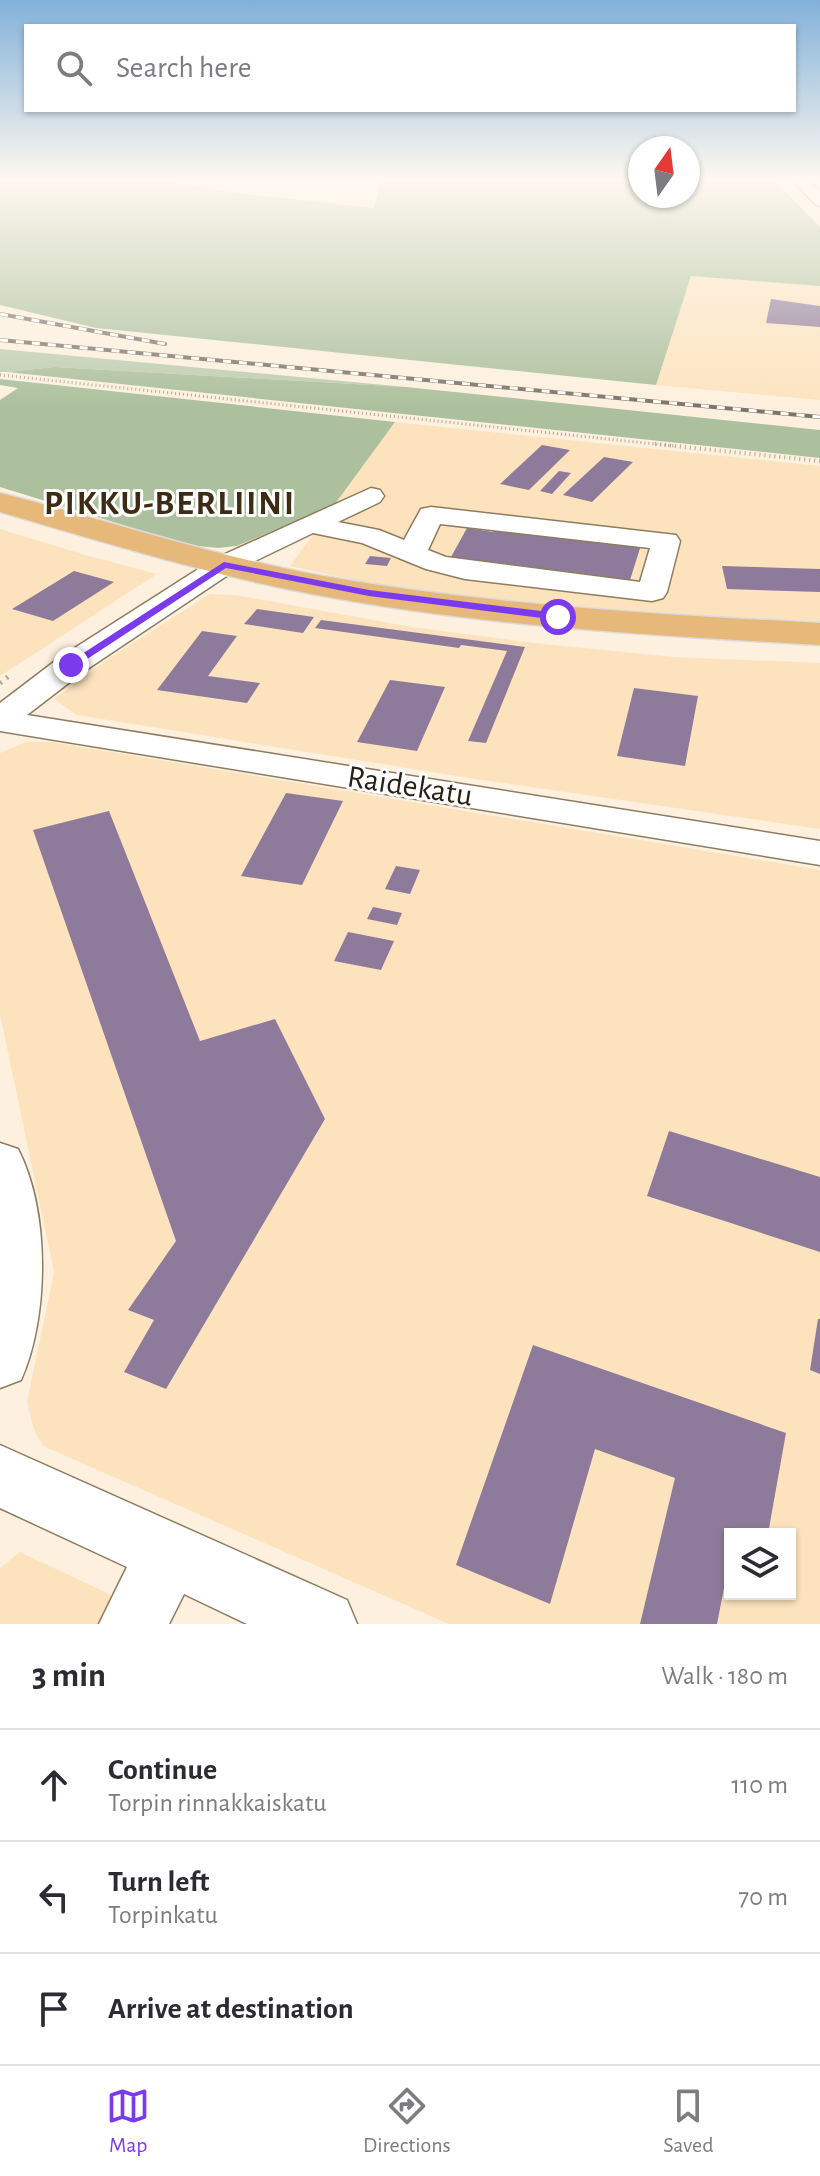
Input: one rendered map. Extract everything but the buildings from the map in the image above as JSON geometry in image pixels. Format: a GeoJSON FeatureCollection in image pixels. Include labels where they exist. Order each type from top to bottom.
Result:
{"type":"FeatureCollection","features":[{"type":"Feature","properties":{"kind":"main road"},"geometry":{"type":"LineString","coordinates":[[0,502],[224,565],[309,583],[457,605],[640,624],[820,634]]}},
{"type":"Feature","properties":{"kind":"street"},"geometry":{"type":"LineString","coordinates":[[0,720],[71,665],[224,565],[371,496]]}},
{"type":"Feature","properties":{"kind":"street"},"geometry":{"type":"LineString","coordinates":[[312,525],[369,536],[436,563],[465,570],[652,592],[666,541],[431,515],[412,553]]}},
{"type":"Feature","properties":{"kind":"street","name":"Raidekatu"},"geometry":{"type":"LineString","coordinates":[[0,720],[820,853]]}},
{"type":"Feature","properties":{"kind":"street"},"geometry":{"type":"LineString","coordinates":[[0,1164],[11,1216],[15,1270],[10,1318],[0,1361]]}},
{"type":"Feature","properties":{"kind":"street"},"geometry":{"type":"LineString","coordinates":[[0,1476],[323,1624]]}},
{"type":"Feature","properties":{"kind":"street"},"geometry":{"type":"LineString","coordinates":[[133,1624],[170,1553]]}},
{"type":"Feature","properties":{"kind":"path"},"geometry":{"type":"LineString","coordinates":[[0,375],[820,461]]}},
{"type":"Feature","properties":{"kind":"shaded area"},"geometry":{"type":"Polygon","coordinates":[[[691,275],[820,286],[820,400],[656,385],[691,275]]]}},
{"type":"Feature","properties":{"kind":"shaded area"},"geometry":{"type":"Polygon","coordinates":[[[395,422],[820,466],[820,624],[667,617],[477,601],[382,586],[290,566],[395,422]]]}},
{"type":"Feature","properties":{"kind":"shaded area"},"geometry":{"type":"Polygon","coordinates":[[[0,529],[82,554],[157,574],[0,676],[0,529]]]}},
{"type":"Feature","properties":{"kind":"shaded area"},"geometry":{"type":"Polygon","coordinates":[[[210,594],[236,595],[412,627],[534,643],[674,657],[820,663],[820,829],[476,779],[77,715],[54,699],[111,657],[210,594]]]}},
{"type":"Feature","properties":{"kind":"shaded area"},"geometry":{"type":"Polygon","coordinates":[[[26,742],[51,742],[820,870],[820,1624],[449,1624],[43,1446],[33,1427],[27,1402],[54,1272],[0,1014],[0,753],[26,742]]]}},
{"type":"Feature","properties":{"kind":"shaded area"},"geometry":{"type":"Polygon","coordinates":[[[20,1552],[173,1624],[0,1624],[0,1568],[20,1552]]]}},
{"type":"Feature","properties":{"kind":"green space"},"geometry":{"type":"Polygon","coordinates":[[[0,256],[820,256],[820,286],[691,276],[656,385],[96,328],[0,305],[0,256]]]}},
{"type":"Feature","properties":{"kind":"green space"},"geometry":{"type":"Polygon","coordinates":[[[0,349],[406,387],[55,367],[0,372],[0,349]]]}},
{"type":"Feature","properties":{"kind":"green space"},"geometry":{"type":"Polygon","coordinates":[[[55,367],[406,387],[820,430],[820,458],[7,372],[55,367]]]}},
{"type":"Feature","properties":{"kind":"green space"},"geometry":{"type":"Polygon","coordinates":[[[0,379],[395,422],[335,504],[237,546],[188,545],[0,487],[0,400],[18,388],[0,385],[0,379]]]}},
{"type":"Feature","properties":{"kind":"railway"},"geometry":{"type":"LineString","coordinates":[[0,314],[165,344]]}},
{"type":"Feature","properties":{"kind":"railway"},"geometry":{"type":"LineString","coordinates":[[0,340],[820,417]]}},
{"type":"Feature","properties":{"kind":"district","name":"PIKKU-BERLIINI"},"geometry":{"type":"Point","coordinates":[170,504]}},
{"type":"Feature","properties":{"kind":"route"},"geometry":{"type":"LineString","coordinates":[[71,665],[224,565],[369,593],[558,617]]}}]}
